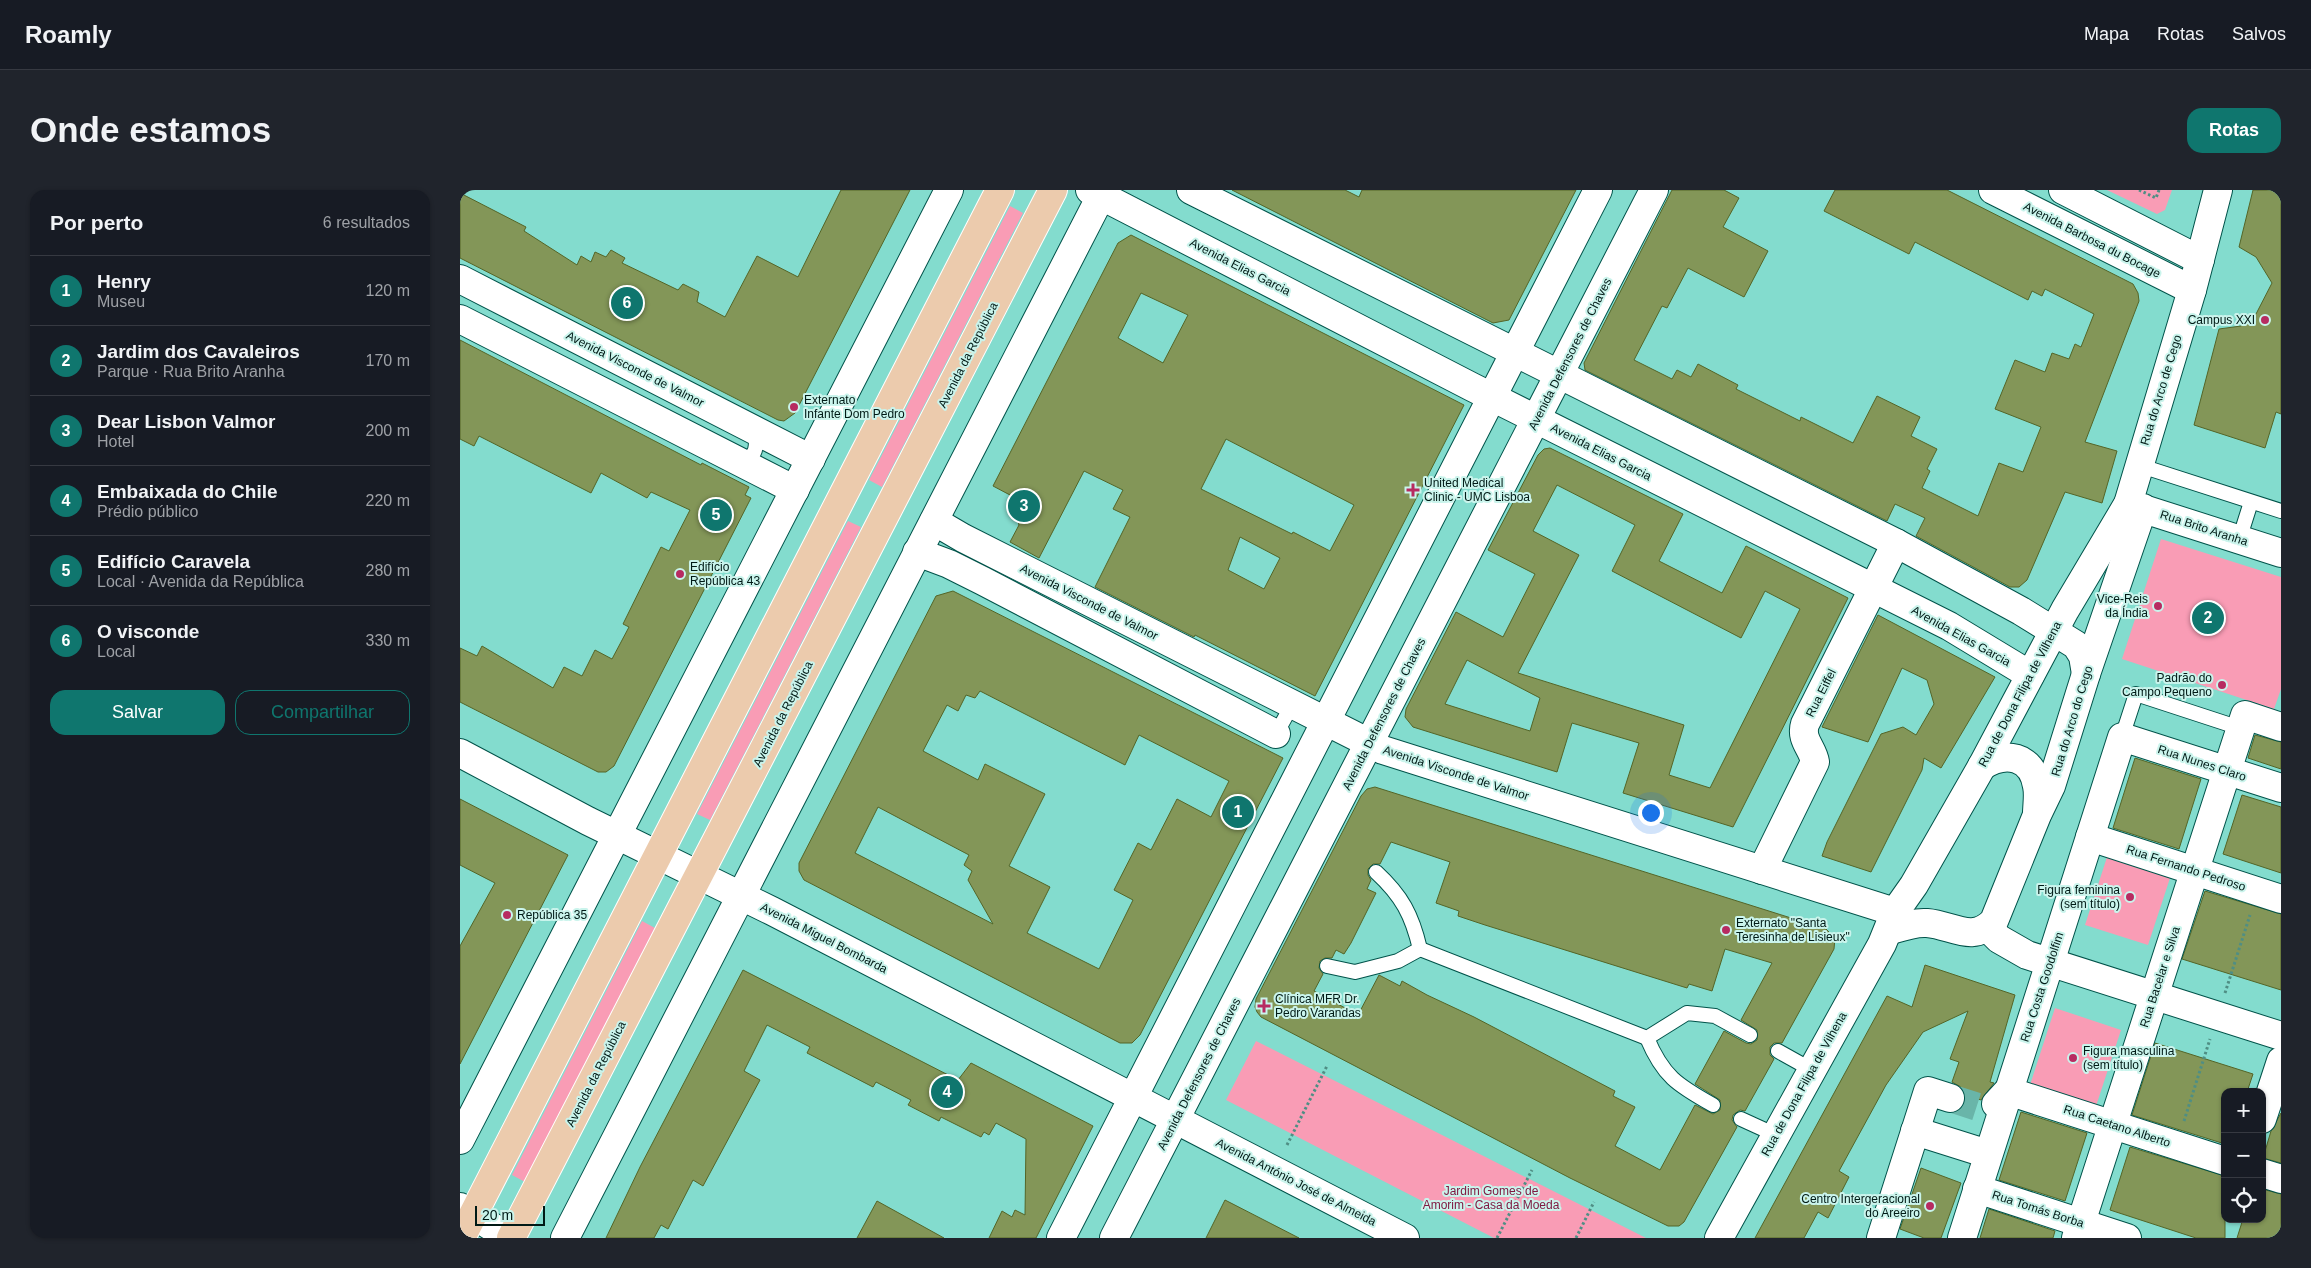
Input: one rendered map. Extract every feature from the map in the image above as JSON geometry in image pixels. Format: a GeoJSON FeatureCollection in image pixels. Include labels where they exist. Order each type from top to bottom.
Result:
{"type":"FeatureCollection","features":[{"type":"Feature","properties":{"kind":"main road"},"geometry":{"type":"LineString","coordinates":[[465,1220],[659,856],[1000,190]]}},
{"type":"Feature","properties":{"kind":"main road","name":"Avenida da República"},"geometry":{"type":"LineString","coordinates":[[511,1238],[1053,190]]}},
{"type":"Feature","properties":{"kind":"street"},"geometry":{"type":"LineString","coordinates":[[460,1140],[949,190]]}},
{"type":"Feature","properties":{"kind":"street"},"geometry":{"type":"LineString","coordinates":[[1191,190],[1558,376],[1896,543],[2054,630],[2076,645],[2083,656],[2086,674]]}},
{"type":"Feature","properties":{"kind":"street"},"geometry":{"type":"LineString","coordinates":[[1060,1238],[1598,190]]}},
{"type":"Feature","properties":{"kind":"street","name":"Avenida Defensores de Chaves"},"geometry":{"type":"LineString","coordinates":[[1114,1238],[1181,1123],[1278,940],[1325,847],[1369,744],[1654,190]]}},
{"type":"Feature","properties":{"kind":"street","name":"Avenida Barbosa du Bocage"},"geometry":{"type":"LineString","coordinates":[[1993,190],[2192,290]]}},
{"type":"Feature","properties":{"kind":"street"},"geometry":{"type":"LineString","coordinates":[[2063,190],[2200,260]]}},
{"type":"Feature","properties":{"kind":"street"},"geometry":{"type":"LineString","coordinates":[[565,1238],[934,520],[1098,192]]}},
{"type":"Feature","properties":{"kind":"street","name":"Avenida Elias Garcia"},"geometry":{"type":"LineString","coordinates":[[1098,192],[1492,397],[1949,626],[2030,675]]}},
{"type":"Feature","properties":{"kind":"street","name":"Rua do Arco de Cego"},"geometry":{"type":"LineString","coordinates":[[2135,506],[2138,465],[2192,290],[2200,260],[2212,196]]}},
{"type":"Feature","properties":{"kind":"street","name":"Avenida Visconde de Valmor"},"geometry":{"type":"LineString","coordinates":[[460,279],[811,459]]}},
{"type":"Feature","properties":{"kind":"street"},"geometry":{"type":"LineString","coordinates":[[460,319],[795,490]]}},
{"type":"Feature","properties":{"kind":"street","name":"Rua Brito Aranha"},"geometry":{"type":"LineString","coordinates":[[2135,506],[2281,553]]}},
{"type":"Feature","properties":{"kind":"street","name":"Rua de Dona Filipa de Vilhena"},"geometry":{"type":"LineString","coordinates":[[1719,1238],[1892,921],[1982,766],[2054,630],[2135,506]]}},
{"type":"Feature","properties":{"kind":"street","name":"Rua do Arco do Cego"},"geometry":{"type":"LineString","coordinates":[[1988,928],[1998,914],[2037,815],[2051,786],[2135,506]]}},
{"type":"Feature","properties":{"kind":"street","name":"Avenida Visconde de Valmor"},"geometry":{"type":"LineString","coordinates":[[934,520],[989,568],[1276,734]]}},
{"type":"Feature","properties":{"kind":"street","name":"Rua Eiffel"},"geometry":{"type":"LineString","coordinates":[[1762,870],[1815,762],[1814,755],[1803,735],[1805,724],[1896,543]]}},
{"type":"Feature","properties":{"kind":"street","name":"Avenida Visconde de Valmor"},"geometry":{"type":"LineString","coordinates":[[917,552],[949,564],[989,568],[1292,705],[1369,744],[1403,757],[1762,870],[1892,921]]}},
{"type":"Feature","properties":{"kind":"street"},"geometry":{"type":"LineString","coordinates":[[2242,722],[2281,727]]}},
{"type":"Feature","properties":{"kind":"street","name":"Rua Bacelar e Silva"},"geometry":{"type":"LineString","coordinates":[[2079,1231],[2242,722]]}},
{"type":"Feature","properties":{"kind":"street","name":"Rua Nunes Claro"},"geometry":{"type":"LineString","coordinates":[[2122,737],[2281,788]]}},
{"type":"Feature","properties":{"kind":"street","name":"Rua Costa Goodolfim"},"geometry":{"type":"LineString","coordinates":[[1962,1238],[2122,737]]}},
{"type":"Feature","properties":{"kind":"street","name":"Avenida Miguel Bombarda"},"geometry":{"type":"LineString","coordinates":[[460,752],[617,835],[1181,1123]]}},
{"type":"Feature","properties":{"kind":"street"},"geometry":{"type":"LineString","coordinates":[[1982,766],[2002,756],[2018,758],[2032,770],[2038,787],[2037,815]]}},
{"type":"Feature","properties":{"kind":"street","name":"Rua Fernando Pedroso"},"geometry":{"type":"LineString","coordinates":[[2090,837],[2269,895]]}},
{"type":"Feature","properties":{"kind":"street"},"geometry":{"type":"LineString","coordinates":[[1914,885],[1929,914],[1941,926]]}},
{"type":"Feature","properties":{"kind":"street"},"geometry":{"type":"LineString","coordinates":[[1892,921],[1941,926],[1956,931],[1974,933],[1988,928],[1998,939],[2010,947],[2050,962],[2281,1036]]}},
{"type":"Feature","properties":{"kind":"street"},"geometry":{"type":"LineString","coordinates":[[2266,1107],[2281,1061]]}},
{"type":"Feature","properties":{"kind":"street"},"geometry":{"type":"LineString","coordinates":[[1881,1238],[1928,1091],[1950,1098]]}},
{"type":"Feature","properties":{"kind":"street"},"geometry":{"type":"LineString","coordinates":[[1990,1111],[2008,1091]]}},
{"type":"Feature","properties":{"kind":"street","name":"Rua Caetano Alberto"},"geometry":{"type":"LineString","coordinates":[[2008,1091],[2221,1160]]}},
{"type":"Feature","properties":{"kind":"street","name":"Avenida António José de Almeida"},"geometry":{"type":"LineString","coordinates":[[1181,1123],[1404,1238]]}},
{"type":"Feature","properties":{"kind":"street"},"geometry":{"type":"LineString","coordinates":[[1915,1131],[1988,1154]]}},
{"type":"Feature","properties":{"kind":"street"},"geometry":{"type":"LineString","coordinates":[[2266,1174],[2281,1179]]}},
{"type":"Feature","properties":{"kind":"street","name":"Rua Tomás Borba"},"geometry":{"type":"LineString","coordinates":[[1977,1189],[2079,1231],[2127,1238]]}},
{"type":"Feature","properties":{"kind":"street"},"geometry":{"type":"LineString","coordinates":[[465,1220],[511,1238]]}},
{"type":"Feature","properties":{"kind":"lane"},"geometry":{"type":"LineString","coordinates":[[739,461],[748,460],[755,452],[757,442],[755,430]]}},
{"type":"Feature","properties":{"kind":"lane"},"geometry":{"type":"LineString","coordinates":[[2138,465],[2281,511]]}},
{"type":"Feature","properties":{"kind":"lane"},"geometry":{"type":"LineString","coordinates":[[2239,540],[2251,502]]}},
{"type":"Feature","properties":{"kind":"lane"},"geometry":{"type":"LineString","coordinates":[[2122,737],[2136,694],[2242,722]]}},
{"type":"Feature","properties":{"kind":"lane"},"geometry":{"type":"LineString","coordinates":[[1276,734],[1292,705]]}},
{"type":"Feature","properties":{"kind":"lane"},"geometry":{"type":"LineString","coordinates":[[1376,872],[1402,900],[1410,916],[1420,949]]}},
{"type":"Feature","properties":{"kind":"lane"},"geometry":{"type":"LineString","coordinates":[[1327,966],[1355,972],[1398,961],[1420,949]]}},
{"type":"Feature","properties":{"kind":"lane"},"geometry":{"type":"LineString","coordinates":[[1420,949],[1647,1038],[1655,1057],[1680,1087],[1713,1105]]}},
{"type":"Feature","properties":{"kind":"lane"},"geometry":{"type":"LineString","coordinates":[[1647,1038],[1687,1014],[1715,1016],[1750,1035]]}},
{"type":"Feature","properties":{"kind":"lane"},"geometry":{"type":"LineString","coordinates":[[1778,1051],[1812,1070]]}},
{"type":"Feature","properties":{"kind":"lane"},"geometry":{"type":"LineString","coordinates":[[1741,1119],[1776,1135]]}},
{"type":"Feature","properties":{"kind":"path"},"geometry":{"type":"LineString","coordinates":[[2140,190],[2156,198],[2159,190]]}},
{"type":"Feature","properties":{"kind":"path"},"geometry":{"type":"LineString","coordinates":[[2176,1145],[2218,1015],[2269,895]]}},
{"type":"Feature","properties":{"kind":"path"},"geometry":{"type":"LineString","coordinates":[[1287,1145],[1327,1066]]}},
{"type":"Feature","properties":{"kind":"path"},"geometry":{"type":"LineString","coordinates":[[1497,1238],[1532,1170]]}},
{"type":"Feature","properties":{"kind":"path"},"geometry":{"type":"LineString","coordinates":[[1576,1238],[1594,1202]]}},
{"type":"Feature","properties":{"kind":"green space"},"geometry":{"type":"Polygon","coordinates":[[[2107,190],[2172,190],[2165,210],[2157,214],[2107,190]]]}},
{"type":"Feature","properties":{"kind":"green space"},"geometry":{"type":"Polygon","coordinates":[[[1010,206],[1023,213],[882,487],[869,480],[1010,206]]]}},
{"type":"Feature","properties":{"kind":"green space"},"geometry":{"type":"Polygon","coordinates":[[[848,521],[861,527],[710,820],[697,814],[848,521]]]}},
{"type":"Feature","properties":{"kind":"green space"},"geometry":{"type":"Polygon","coordinates":[[[2161,539],[2281,577],[2281,689],[2274,709],[2122,659],[2161,539]]]}},
{"type":"Feature","properties":{"kind":"green space"},"geometry":{"type":"Polygon","coordinates":[[[2108,854],[2171,875],[2148,945],[2085,925],[2108,854]]]}},
{"type":"Feature","properties":{"kind":"green space"},"geometry":{"type":"Polygon","coordinates":[[[642,921],[655,928],[525,1182],[512,1175],[642,921]]]}},
{"type":"Feature","properties":{"kind":"green space"},"geometry":{"type":"Polygon","coordinates":[[[2055,1008],[2121,1030],[2096,1106],[2030,1085],[2055,1008]]]}},
{"type":"Feature","properties":{"kind":"green space","name":"Jardim Gomes de Amorim - Casa da Moeda"},"geometry":{"type":"Polygon","coordinates":[[[1256,1041],[1646,1238],[1494,1238],[1226,1100],[1256,1041]]]}},
{"type":"Feature","properties":{"kind":"building"},"geometry":{"type":"Polygon","coordinates":[[[841,190],[910,190],[795,413],[784,421],[778,420],[460,258],[460,193],[526,227],[524,231],[577,265],[581,256],[591,262],[595,252],[606,257],[611,250],[625,258],[622,263],[678,290],[683,284],[699,292],[697,302],[725,317],[757,256],[798,277],[841,190]]]}},
{"type":"Feature","properties":{"kind":"building"},"geometry":{"type":"Polygon","coordinates":[[[1232,190],[1345,190],[1359,197],[1362,190],[1576,190],[1509,320],[1493,323],[1232,190]]]}},
{"type":"Feature","properties":{"kind":"building"},"geometry":{"type":"Polygon","coordinates":[[[1672,190],[1724,190],[1739,198],[1723,227],[1768,251],[1744,297],[1688,268],[1667,308],[1662,306],[1634,360],[1672,379],[1677,370],[1691,377],[1698,364],[1738,385],[1736,389],[1800,421],[1801,417],[1853,443],[1877,396],[1920,417],[1911,436],[1937,449],[1927,469],[1930,471],[1922,488],[1978,516],[1999,463],[2023,472],[2041,427],[1995,409],[2015,360],[2045,372],[2052,353],[2069,359],[2075,344],[2081,347],[2094,314],[2045,289],[2042,296],[2032,291],[2028,300],[1915,242],[1909,254],[1824,211],[1835,190],[1947,190],[2133,284],[2138,293],[2139,301],[2085,442],[2117,451],[2102,503],[2065,492],[2027,580],[2019,587],[2010,587],[1916,536],[1925,518],[1895,504],[1887,521],[1585,370],[1584,363],[1672,190]]]}},
{"type":"Feature","properties":{"kind":"building","name":"Campus XXI"},"geometry":{"type":"Polygon","coordinates":[[[2253,190],[2281,190],[2281,414],[2276,412],[2265,448],[2194,425],[2219,329],[2241,326],[2256,314],[2272,283],[2256,257],[2239,247],[2253,190]]]}},
{"type":"Feature","properties":{"kind":"building"},"geometry":{"type":"Polygon","coordinates":[[[1131,235],[1464,405],[1315,696],[1095,587],[1130,517],[1113,509],[1123,490],[1084,471],[1039,558],[1010,542],[1019,525],[1010,495],[993,486],[1118,243],[1131,235]],[[1141,293],[1118,338],[1163,363],[1188,315],[1141,293]],[[1226,439],[1201,489],[1330,551],[1354,505],[1226,439]],[[1240,537],[1228,570],[1264,589],[1280,558],[1240,537]]]}},
{"type":"Feature","properties":{"kind":"building"},"geometry":{"type":"Polygon","coordinates":[[[460,340],[701,465],[702,463],[749,487],[745,495],[751,498],[614,766],[606,772],[598,772],[460,702],[460,648],[477,656],[482,646],[553,688],[564,667],[582,676],[595,650],[612,659],[629,627],[623,624],[661,547],[669,551],[690,510],[651,492],[647,498],[601,473],[591,493],[479,436],[474,446],[460,439],[460,340]]]}},
{"type":"Feature","properties":{"kind":"building"},"geometry":{"type":"Polygon","coordinates":[[[1550,448],[1683,514],[1659,561],[1722,593],[1746,546],[1848,598],[1733,827],[1623,793],[1639,743],[1572,723],[1557,772],[1413,727],[1405,717],[1406,709],[1456,612],[1503,637],[1535,574],[1488,550],[1538,455],[1544,449],[1550,448]],[[1557,485],[1533,531],[1579,555],[1518,673],[1684,725],[1669,775],[1710,788],[1800,609],[1765,591],[1741,638],[1612,571],[1635,525],[1557,485]],[[1467,660],[1445,704],[1530,731],[1540,698],[1467,660]]]}},
{"type":"Feature","properties":{"kind":"building"},"geometry":{"type":"Polygon","coordinates":[[[953,591],[1283,758],[1140,1035],[1132,1043],[1120,1043],[804,880],[799,871],[799,863],[936,596],[953,591]],[[980,691],[975,698],[966,695],[958,711],[947,705],[923,751],[978,780],[985,764],[1045,794],[1009,866],[1050,887],[1027,933],[1099,969],[1133,900],[1114,890],[1138,843],[1151,850],[1177,799],[1211,817],[1229,781],[1139,735],[1125,765],[980,691]],[[878,807],[855,853],[993,924],[968,880],[972,871],[964,865],[969,855],[878,807]]]}},
{"type":"Feature","properties":{"kind":"building"},"geometry":{"type":"Polygon","coordinates":[[[1878,615],[1995,677],[1941,768],[1924,758],[1922,770],[1871,872],[1822,856],[1827,842],[1881,734],[1903,727],[1916,735],[1934,704],[1927,680],[1902,668],[1868,742],[1822,727],[1878,615]]]}},
{"type":"Feature","properties":{"kind":"building"},"geometry":{"type":"Polygon","coordinates":[[[2255,735],[2281,742],[2281,769],[2248,758],[2255,735]]]}},
{"type":"Feature","properties":{"kind":"building"},"geometry":{"type":"Polygon","coordinates":[[[2135,758],[2201,779],[2179,849],[2113,828],[2135,758]]]}},
{"type":"Feature","properties":{"kind":"building"},"geometry":{"type":"Polygon","coordinates":[[[1375,787],[1826,929],[1835,938],[1834,949],[1782,1043],[1774,1043],[1770,1047],[1770,1055],[1774,1059],[1745,1111],[1740,1110],[1733,1115],[1732,1120],[1737,1127],[1684,1222],[1679,1226],[1668,1226],[1570,1178],[1261,1017],[1257,1012],[1255,1007],[1256,999],[1361,796],[1367,789],[1375,787]],[[1391,842],[1380,864],[1373,864],[1368,869],[1368,875],[1371,880],[1367,889],[1376,893],[1351,943],[1344,954],[1336,950],[1332,958],[1325,958],[1320,961],[1319,968],[1323,974],[1314,991],[1358,1015],[1379,975],[1400,986],[1402,981],[1474,1017],[1615,1091],[1613,1096],[1635,1107],[1615,1146],[1660,1170],[1695,1105],[1713,1114],[1720,1110],[1720,1100],[1695,1084],[1724,1031],[1746,1043],[1751,1044],[1757,1040],[1757,1030],[1741,1020],[1772,963],[1725,949],[1712,991],[1689,984],[1687,988],[1485,925],[1458,916],[1459,911],[1436,903],[1450,862],[1391,842]]]}},
{"type":"Feature","properties":{"kind":"building"},"geometry":{"type":"Polygon","coordinates":[[[2242,795],[2281,807],[2281,873],[2223,854],[2242,795]]]}},
{"type":"Feature","properties":{"kind":"building","name":"República 35"},"geometry":{"type":"Polygon","coordinates":[[[460,799],[568,855],[460,1064],[460,946],[495,883],[460,865],[460,799]]]}},
{"type":"Feature","properties":{"kind":"building"},"geometry":{"type":"Polygon","coordinates":[[[2205,891],[2281,914],[2281,990],[2182,959],[2205,891]]]}},
{"type":"Feature","properties":{"kind":"building"},"geometry":{"type":"Polygon","coordinates":[[[1925,965],[2015,995],[1990,1082],[1994,1083],[1981,1100],[1965,1095],[1961,1087],[1952,1082],[1959,1062],[1950,1059],[1968,1011],[1923,1032],[1886,1085],[1839,1171],[1849,1177],[1828,1218],[1818,1212],[1804,1238],[1755,1238],[1887,996],[1912,1007],[1925,965]]]}},
{"type":"Feature","properties":{"kind":"building"},"geometry":{"type":"Polygon","coordinates":[[[743,970],[958,1080],[971,1063],[1093,1126],[1036,1238],[989,1238],[1002,1211],[1012,1217],[1015,1210],[1025,1215],[1026,1139],[996,1123],[989,1135],[984,1132],[981,1137],[941,1117],[939,1121],[908,1105],[911,1100],[876,1082],[873,1087],[807,1053],[810,1047],[767,1025],[744,1071],[760,1080],[703,1186],[693,1180],[668,1229],[661,1225],[654,1238],[606,1238],[640,1167],[743,970]]]}},
{"type":"Feature","properties":{"kind":"building"},"geometry":{"type":"Polygon","coordinates":[[[2155,1043],[2253,1074],[2248,1088],[2221,1088],[2221,1143],[2132,1115],[2155,1043]]]}},
{"type":"Feature","properties":{"kind":"building"},"geometry":{"type":"Polygon","coordinates":[[[2021,1112],[2087,1133],[2065,1201],[1999,1180],[2021,1112]]]}},
{"type":"Feature","properties":{"kind":"building"},"geometry":{"type":"Polygon","coordinates":[[[2281,1113],[2281,1163],[2266,1159],[2266,1148],[2271,1131],[2281,1113]]]}},
{"type":"Feature","properties":{"kind":"building"},"geometry":{"type":"Polygon","coordinates":[[[2130,1147],[2221,1175],[2221,1223],[2225,1223],[2225,1238],[2196,1238],[2110,1210],[2130,1147]]]}},
{"type":"Feature","properties":{"kind":"building","name":"Centro Intergeracional do Areeiro"},"geometry":{"type":"Polygon","coordinates":[[[1921,1168],[1961,1183],[1941,1238],[1924,1238],[1900,1229],[1921,1168]]]}},
{"type":"Feature","properties":{"kind":"building"},"geometry":{"type":"Polygon","coordinates":[[[2266,1190],[2281,1194],[2281,1238],[2237,1238],[2242,1223],[2266,1223],[2266,1190]]]}},
{"type":"Feature","properties":{"kind":"building"},"geometry":{"type":"Polygon","coordinates":[[[1225,1200],[1299,1238],[1206,1238],[1225,1200]]]}},
{"type":"Feature","properties":{"kind":"building"},"geometry":{"type":"Polygon","coordinates":[[[877,1201],[944,1238],[857,1238],[877,1201]]]}},
{"type":"Feature","properties":{"kind":"building"},"geometry":{"type":"Polygon","coordinates":[[[1989,1209],[2055,1231],[2053,1238],[1980,1238],[1989,1209]]]}},
{"type":"Feature","properties":{"kind":"tunnel"},"geometry":{"type":"LineString","coordinates":[[1950,1098],[1990,1111]]}},
{"type":"Feature","properties":{"kind":"place","name":"O visconde"},"geometry":{"type":"Point","coordinates":[627,303]}},
{"type":"Feature","properties":{"kind":"place","name":"Campus XXI"},"geometry":{"type":"Point","coordinates":[2265,320]}},
{"type":"Feature","properties":{"kind":"place","name":"Externato Infante Dom Pedro"},"geometry":{"type":"Point","coordinates":[794,407]}},
{"type":"Feature","properties":{"kind":"place","name":"United Medical Clinic - UMC Lisboa"},"geometry":{"type":"Point","coordinates":[1413,490]}},
{"type":"Feature","properties":{"kind":"place","name":"Dear Lisbon Valmor"},"geometry":{"type":"Point","coordinates":[1024,506]}},
{"type":"Feature","properties":{"kind":"place","name":"Edifício Caravela"},"geometry":{"type":"Point","coordinates":[716,515]}},
{"type":"Feature","properties":{"kind":"place","name":"Edifício República 43"},"geometry":{"type":"Point","coordinates":[680,574]}},
{"type":"Feature","properties":{"kind":"place","name":"Vice-Reis da Índia"},"geometry":{"type":"Point","coordinates":[2158,606]}},
{"type":"Feature","properties":{"kind":"place","name":"Jardim dos Cavaleiros"},"geometry":{"type":"Point","coordinates":[2208,618]}},
{"type":"Feature","properties":{"kind":"place","name":"Padrão do Campo Pequeno"},"geometry":{"type":"Point","coordinates":[2222,685]}},
{"type":"Feature","properties":{"kind":"place","name":"Henry"},"geometry":{"type":"Point","coordinates":[1238,812]}},
{"type":"Feature","properties":{"kind":"place","name":"Figura feminina (sem título)"},"geometry":{"type":"Point","coordinates":[2130,897]}},
{"type":"Feature","properties":{"kind":"place","name":"República 35"},"geometry":{"type":"Point","coordinates":[507,915]}},
{"type":"Feature","properties":{"kind":"place","name":"Externato \"Santa Teresinha de Lisieux\""},"geometry":{"type":"Point","coordinates":[1726,930]}},
{"type":"Feature","properties":{"kind":"place","name":"Clínica MFR Dr. Pedro Varandas"},"geometry":{"type":"Point","coordinates":[1264,1006]}},
{"type":"Feature","properties":{"kind":"place","name":"Figura masculina (sem título)"},"geometry":{"type":"Point","coordinates":[2073,1058]}},
{"type":"Feature","properties":{"kind":"place","name":"Embaixada do Chile"},"geometry":{"type":"Point","coordinates":[947,1092]}},
{"type":"Feature","properties":{"kind":"place","name":"Centro Intergeracional do Areeiro"},"geometry":{"type":"Point","coordinates":[1930,1206]}}]}
